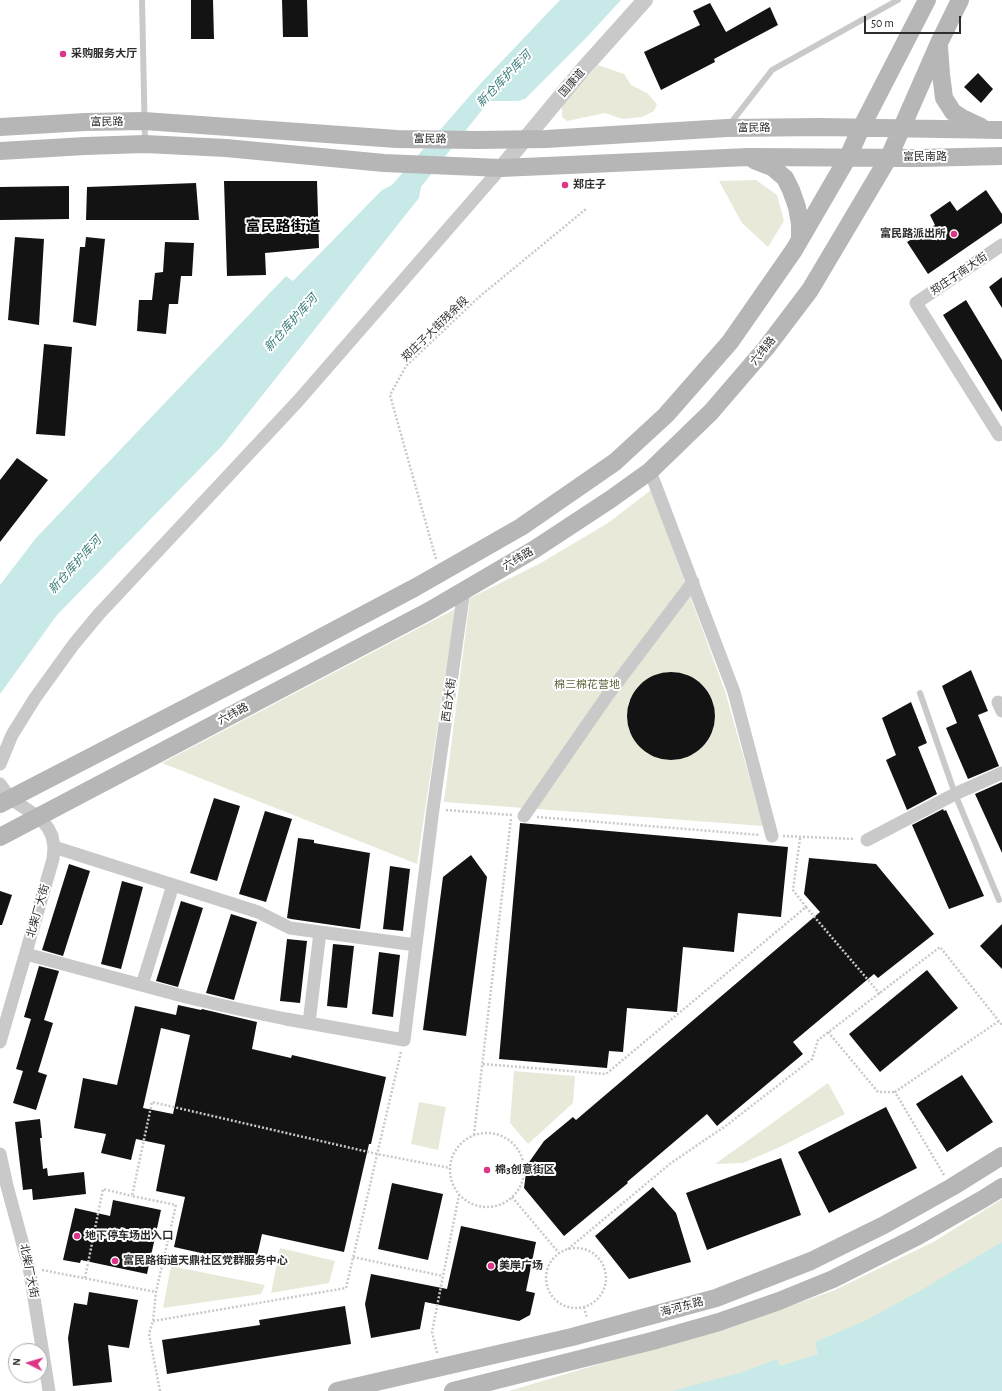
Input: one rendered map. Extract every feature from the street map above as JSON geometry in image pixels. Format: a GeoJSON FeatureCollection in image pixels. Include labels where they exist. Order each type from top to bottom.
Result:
{"type":"FeatureCollection","features":[{"type":"Feature","properties":{"kind":"main road"},"geometry":{"type":"LineString","coordinates":[[3,795],[288,655],[440,573],[520,527],[615,462],[666,415],[730,342],[800,240],[848,158],[927,0]]}},
{"type":"Feature","properties":{"kind":"main road"},"geometry":{"type":"LineString","coordinates":[[902,128],[939,43],[960,0]]}},
{"type":"Feature","properties":{"kind":"main road"},"geometry":{"type":"LineString","coordinates":[[939,43],[944,98],[953,112],[964,119],[995,130]]}},
{"type":"Feature","properties":{"kind":"main road","name":"富民路"},"geometry":{"type":"LineString","coordinates":[[0,127],[85,122],[144,121],[397,139],[477,140],[525,139],[727,128],[902,128],[995,130]]}},
{"type":"Feature","properties":{"kind":"main road","name":"六纬路"},"geometry":{"type":"LineString","coordinates":[[0,837],[382,636],[464,590],[535,549],[611,500],[650,471],[711,412],[766,348],[810,290],[889,157],[902,128]]}},
{"type":"Feature","properties":{"kind":"main road","name":"富民路"},"geometry":{"type":"LineString","coordinates":[[0,151],[145,144],[226,148],[384,163],[501,168],[748,157],[848,158]]}},
{"type":"Feature","properties":{"kind":"main road","name":"富民南路"},"geometry":{"type":"LineString","coordinates":[[848,158],[1002,156]]}},
{"type":"Feature","properties":{"kind":"main road"},"geometry":{"type":"LineString","coordinates":[[748,157],[772,166],[785,178],[797,207],[800,224],[800,240]]}},
{"type":"Feature","properties":{"kind":"main road","name":"海河东路"},"geometry":{"type":"LineString","coordinates":[[337,1391],[572,1337],[716,1298],[811,1260],[884,1225],[952,1187],[1002,1156]]}},
{"type":"Feature","properties":{"kind":"main road"},"geometry":{"type":"LineString","coordinates":[[453,1391],[652,1341],[719,1322],[779,1301],[832,1279],[918,1236],[1002,1187]]}},
{"type":"Feature","properties":{"kind":"street","name":"国康道"},"geometry":{"type":"LineString","coordinates":[[501,168],[584,68],[646,0]]}},
{"type":"Feature","properties":{"kind":"street"},"geometry":{"type":"LineString","coordinates":[[0,764],[12,735],[43,687],[74,644],[99,614],[298,401],[501,168]]}},
{"type":"Feature","properties":{"kind":"street","name":"郑庄子南大街"},"geometry":{"type":"LineString","coordinates":[[1002,245],[916,302],[999,435],[1002,433]]}},
{"type":"Feature","properties":{"kind":"street"},"geometry":{"type":"LineString","coordinates":[[650,471],[734,692],[772,836]]}},
{"type":"Feature","properties":{"kind":"street"},"geometry":{"type":"LineString","coordinates":[[518,816],[693,582]]}},
{"type":"Feature","properties":{"kind":"street","name":"西台大街"},"geometry":{"type":"LineString","coordinates":[[404,1040],[433,809],[464,590]]}},
{"type":"Feature","properties":{"kind":"street"},"geometry":{"type":"LineString","coordinates":[[867,840],[955,794],[1002,773]]}},
{"type":"Feature","properties":{"kind":"street","name":"北柴厂大街"},"geometry":{"type":"LineString","coordinates":[[0,1042],[53,859],[54,847],[52,836],[48,828],[38,817],[3,795]]}},
{"type":"Feature","properties":{"kind":"street"},"geometry":{"type":"LineString","coordinates":[[54,847],[258,912],[290,928],[416,945]]}},
{"type":"Feature","properties":{"kind":"street"},"geometry":{"type":"LineString","coordinates":[[142,985],[173,885]]}},
{"type":"Feature","properties":{"kind":"street"},"geometry":{"type":"LineString","coordinates":[[309,1023],[320,932]]}},
{"type":"Feature","properties":{"kind":"street"},"geometry":{"type":"LineString","coordinates":[[26,954],[231,1008],[404,1040]]}},
{"type":"Feature","properties":{"kind":"street","name":"北柴厂大街"},"geometry":{"type":"LineString","coordinates":[[0,1154],[29,1267],[49,1391]]}},
{"type":"Feature","properties":{"kind":"lane"},"geometry":{"type":"LineString","coordinates":[[142,0],[145,144]]}},
{"type":"Feature","properties":{"kind":"lane"},"geometry":{"type":"LineString","coordinates":[[727,128],[772,70],[898,0]]}},
{"type":"Feature","properties":{"kind":"lane"},"geometry":{"type":"LineString","coordinates":[[920,693],[955,794],[999,900]]}},
{"type":"Feature","properties":{"kind":"path","name":"郑庄子大街残余段"},"geometry":{"type":"LineString","coordinates":[[440,573],[390,395],[406,366],[479,297],[586,209]]}},
{"type":"Feature","properties":{"kind":"path"},"geometry":{"type":"LineString","coordinates":[[433,809],[772,836],[867,840]]}},
{"type":"Feature","properties":{"kind":"path"},"geometry":{"type":"LineString","coordinates":[[474,1135],[518,816]]}},
{"type":"Feature","properties":{"kind":"path"},"geometry":{"type":"LineString","coordinates":[[800,838],[793,890],[880,994]]}},
{"type":"Feature","properties":{"kind":"path"},"geometry":{"type":"LineString","coordinates":[[483,1064],[606,1074],[806,907]]}},
{"type":"Feature","properties":{"kind":"path"},"geometry":{"type":"LineString","coordinates":[[568,1249],[586,1249],[601,1261],[605,1269],[606,1280],[604,1290],[590,1305],[580,1308],[570,1307],[560,1303],[552,1296],[546,1277],[552,1260],[559,1253],[568,1249],[671,1163],[727,1125],[812,1059],[818,1040],[940,947],[1002,1025]]}},
{"type":"Feature","properties":{"kind":"path"},"geometry":{"type":"LineString","coordinates":[[828,1032],[878,1092],[895,1092],[999,1021]]}},
{"type":"Feature","properties":{"kind":"path"},"geometry":{"type":"LineString","coordinates":[[153,1321],[346,1288],[404,1040]]}},
{"type":"Feature","properties":{"kind":"path"},"geometry":{"type":"LineString","coordinates":[[895,1092],[952,1187]]}},
{"type":"Feature","properties":{"kind":"path"},"geometry":{"type":"LineString","coordinates":[[132,1196],[152,1102],[377,1154],[450,1168]]}},
{"type":"Feature","properties":{"kind":"path"},"geometry":{"type":"LineString","coordinates":[[486,1133],[497,1134],[508,1139],[516,1147],[522,1158],[524,1170],[522,1183],[515,1194],[506,1202],[494,1206],[481,1207],[469,1203],[459,1195],[453,1184],[450,1168],[451,1160],[456,1149],[464,1141],[474,1135],[486,1133]]}},
{"type":"Feature","properties":{"kind":"path"},"geometry":{"type":"LineString","coordinates":[[85,1278],[103,1189],[176,1205],[156,1292],[153,1321],[149,1334],[160,1391]]}},
{"type":"Feature","properties":{"kind":"path"},"geometry":{"type":"LineString","coordinates":[[443,1367],[432,1332],[459,1195]]}},
{"type":"Feature","properties":{"kind":"path"},"geometry":{"type":"LineString","coordinates":[[512,1197],[559,1253]]}},
{"type":"Feature","properties":{"kind":"path"},"geometry":{"type":"LineString","coordinates":[[353,1257],[443,1276]]}},
{"type":"Feature","properties":{"kind":"path"},"geometry":{"type":"LineString","coordinates":[[29,1267],[156,1292]]}},
{"type":"Feature","properties":{"kind":"green space"},"geometry":{"type":"Polygon","coordinates":[[[598,65],[624,74],[631,85],[647,93],[657,104],[654,111],[642,117],[622,119],[605,113],[567,121],[562,117],[562,107],[568,98],[598,65]]]}},
{"type":"Feature","properties":{"kind":"green space"},"geometry":{"type":"Polygon","coordinates":[[[756,180],[777,195],[784,221],[768,247],[742,223],[719,181],[756,180]]]}},
{"type":"Feature","properties":{"kind":"green space","name":"棉三棉花营地"},"geometry":{"type":"Polygon","coordinates":[[[651,490],[725,691],[763,826],[444,802],[470,598],[539,564],[608,523],[651,490]]]}},
{"type":"Feature","properties":{"kind":"green space"},"geometry":{"type":"Polygon","coordinates":[[[455,609],[417,864],[162,763],[455,609]]]}},
{"type":"Feature","properties":{"kind":"green space"},"geometry":{"type":"Polygon","coordinates":[[[514,1071],[575,1076],[573,1103],[528,1144],[510,1123],[514,1071]]]}},
{"type":"Feature","properties":{"kind":"green space"},"geometry":{"type":"Polygon","coordinates":[[[828,1083],[845,1114],[782,1146],[743,1163],[715,1164],[828,1083]]]}},
{"type":"Feature","properties":{"kind":"green space"},"geometry":{"type":"Polygon","coordinates":[[[419,1102],[446,1107],[438,1150],[411,1144],[419,1102]]]}},
{"type":"Feature","properties":{"kind":"green space"},"geometry":{"type":"Polygon","coordinates":[[[1002,1199],[1002,1391],[509,1391],[629,1355],[729,1328],[835,1290],[935,1241],[1002,1199]]]}},
{"type":"Feature","properties":{"kind":"green space"},"geometry":{"type":"Polygon","coordinates":[[[280,1248],[335,1261],[329,1283],[271,1293],[280,1248]]]}},
{"type":"Feature","properties":{"kind":"green space"},"geometry":{"type":"Polygon","coordinates":[[[171,1266],[265,1285],[261,1294],[163,1308],[171,1266]]]}},
{"type":"Feature","properties":{"kind":"water","name":"新仓库护库河"},"geometry":{"type":"Polygon","coordinates":[[[560,0],[621,0],[587,37],[525,99],[518,101],[489,101],[421,187],[419,198],[222,446],[57,615],[0,694],[0,585],[36,538],[286,276],[293,281],[382,190],[392,185],[481,83],[560,0]]]}},
{"type":"Feature","properties":{"kind":"water"},"geometry":{"type":"Polygon","coordinates":[[[1002,1242],[1002,1391],[672,1391],[743,1372],[777,1359],[780,1366],[818,1354],[815,1342],[865,1321],[923,1289],[1002,1242]]]}},
{"type":"Feature","properties":{"kind":"building"},"geometry":{"type":"Polygon","coordinates":[[[191,0],[213,0],[214,39],[191,39],[191,0]]]}},
{"type":"Feature","properties":{"kind":"building"},"geometry":{"type":"Polygon","coordinates":[[[282,0],[307,0],[308,37],[283,37],[282,0]]]}},
{"type":"Feature","properties":{"kind":"building"},"geometry":{"type":"Polygon","coordinates":[[[710,3],[726,32],[770,7],[778,25],[714,59],[715,62],[661,90],[644,52],[700,25],[693,11],[710,3]]]}},
{"type":"Feature","properties":{"kind":"building"},"geometry":{"type":"Polygon","coordinates":[[[978,73],[993,89],[981,103],[964,87],[978,73]]]}},
{"type":"Feature","properties":{"kind":"building"},"geometry":{"type":"Polygon","coordinates":[[[224,181],[317,181],[319,248],[265,253],[266,275],[227,276],[224,181]]]}},
{"type":"Feature","properties":{"kind":"building"},"geometry":{"type":"Polygon","coordinates":[[[196,183],[199,220],[86,220],[87,187],[196,183]]]}},
{"type":"Feature","properties":{"kind":"building"},"geometry":{"type":"Polygon","coordinates":[[[69,186],[69,219],[0,220],[0,187],[69,186]]]}},
{"type":"Feature","properties":{"kind":"building","name":"富民路派出所"},"geometry":{"type":"Polygon","coordinates":[[[986,190],[1002,214],[1002,223],[928,274],[907,242],[935,225],[930,215],[950,201],[957,211],[986,190]]]}},
{"type":"Feature","properties":{"kind":"building"},"geometry":{"type":"Polygon","coordinates":[[[15,237],[44,239],[39,325],[8,320],[15,237]]]}},
{"type":"Feature","properties":{"kind":"building"},"geometry":{"type":"Polygon","coordinates":[[[86,237],[105,239],[96,326],[73,322],[80,247],[85,247],[86,237]]]}},
{"type":"Feature","properties":{"kind":"building"},"geometry":{"type":"Polygon","coordinates":[[[165,242],[194,243],[192,276],[181,276],[178,304],[169,304],[166,334],[137,331],[139,300],[152,300],[155,273],[163,272],[165,242]]]}},
{"type":"Feature","properties":{"kind":"building"},"geometry":{"type":"Polygon","coordinates":[[[1002,277],[1002,308],[989,287],[1002,277]]]}},
{"type":"Feature","properties":{"kind":"building"},"geometry":{"type":"Polygon","coordinates":[[[966,300],[1002,360],[1002,412],[943,315],[966,300]]]}},
{"type":"Feature","properties":{"kind":"building"},"geometry":{"type":"Polygon","coordinates":[[[44,344],[72,347],[65,436],[36,434],[44,344]]]}},
{"type":"Feature","properties":{"kind":"building"},"geometry":{"type":"Polygon","coordinates":[[[17,458],[48,480],[0,542],[0,480],[17,458]]]}},
{"type":"Feature","properties":{"kind":"building"},"geometry":{"type":"Polygon","coordinates":[[[971,670],[988,711],[978,715],[999,766],[968,779],[946,728],[957,723],[942,686],[971,670]]]}},
{"type":"Feature","properties":{"kind":"building"},"geometry":{"type":"Polygon","coordinates":[[[671,672],[688,675],[702,685],[712,699],[715,716],[712,733],[702,747],[688,757],[671,760],[654,757],[640,747],[630,733],[627,716],[630,699],[640,685],[654,675],[671,672]]]}},
{"type":"Feature","properties":{"kind":"building"},"geometry":{"type":"Polygon","coordinates":[[[911,702],[927,743],[918,747],[937,794],[907,810],[886,760],[896,755],[882,718],[911,702]]]}},
{"type":"Feature","properties":{"kind":"building"},"geometry":{"type":"Polygon","coordinates":[[[1002,782],[1002,853],[975,794],[1002,782]]]}},
{"type":"Feature","properties":{"kind":"building"},"geometry":{"type":"Polygon","coordinates":[[[214,798],[240,806],[217,881],[190,873],[214,798]]]}},
{"type":"Feature","properties":{"kind":"building"},"geometry":{"type":"Polygon","coordinates":[[[943,809],[944,811],[946,810],[984,896],[949,909],[912,825],[943,809]]]}},
{"type":"Feature","properties":{"kind":"building"},"geometry":{"type":"Polygon","coordinates":[[[265,811],[292,819],[266,902],[239,894],[265,811]]]}},
{"type":"Feature","properties":{"kind":"building"},"geometry":{"type":"Polygon","coordinates":[[[520,823],[788,847],[781,917],[738,913],[734,952],[683,947],[677,1012],[627,1008],[623,1052],[609,1051],[607,1068],[499,1059],[520,823]]]}},
{"type":"Feature","properties":{"kind":"building"},"geometry":{"type":"Polygon","coordinates":[[[298,838],[314,840],[314,843],[370,853],[360,929],[287,918],[298,838]]]}},
{"type":"Feature","properties":{"kind":"building"},"geometry":{"type":"Polygon","coordinates":[[[471,855],[487,877],[466,1036],[423,1030],[443,877],[471,855]]]}},
{"type":"Feature","properties":{"kind":"building"},"geometry":{"type":"Polygon","coordinates":[[[809,858],[876,864],[934,934],[878,978],[874,974],[793,1042],[803,1054],[717,1126],[707,1114],[627,1182],[628,1183],[564,1236],[524,1188],[527,1165],[544,1141],[573,1117],[576,1120],[820,912],[804,894],[809,858]]]}},
{"type":"Feature","properties":{"kind":"building"},"geometry":{"type":"Polygon","coordinates":[[[69,864],[90,871],[63,956],[42,950],[69,864]]]}},
{"type":"Feature","properties":{"kind":"building"},"geometry":{"type":"Polygon","coordinates":[[[390,866],[410,869],[403,931],[383,929],[390,866]]]}},
{"type":"Feature","properties":{"kind":"building"},"geometry":{"type":"Polygon","coordinates":[[[122,881],[143,887],[121,969],[101,964],[122,881]]]}},
{"type":"Feature","properties":{"kind":"building"},"geometry":{"type":"Polygon","coordinates":[[[0,891],[12,895],[2,925],[0,925],[0,891]]]}},
{"type":"Feature","properties":{"kind":"building"},"geometry":{"type":"Polygon","coordinates":[[[181,901],[203,908],[178,987],[156,981],[181,901]]]}},
{"type":"Feature","properties":{"kind":"building"},"geometry":{"type":"Polygon","coordinates":[[[231,914],[257,922],[234,1000],[206,993],[231,914]]]}},
{"type":"Feature","properties":{"kind":"building"},"geometry":{"type":"Polygon","coordinates":[[[1002,924],[1002,969],[980,946],[1002,924]]]}},
{"type":"Feature","properties":{"kind":"building"},"geometry":{"type":"Polygon","coordinates":[[[287,939],[307,941],[300,1003],[280,1001],[287,939]]]}},
{"type":"Feature","properties":{"kind":"building"},"geometry":{"type":"Polygon","coordinates":[[[333,944],[354,946],[347,1008],[327,1006],[333,944]]]}},
{"type":"Feature","properties":{"kind":"building"},"geometry":{"type":"Polygon","coordinates":[[[379,952],[400,955],[393,1017],[372,1014],[379,952]]]}},
{"type":"Feature","properties":{"kind":"building"},"geometry":{"type":"Polygon","coordinates":[[[39,966],[59,971],[44,1020],[53,1023],[38,1072],[47,1075],[36,1110],[13,1103],[23,1071],[16,1069],[31,1019],[24,1017],[39,966]]]}},
{"type":"Feature","properties":{"kind":"building"},"geometry":{"type":"Polygon","coordinates":[[[927,970],[958,1008],[880,1072],[849,1034],[927,970]]]}},
{"type":"Feature","properties":{"kind":"building"},"geometry":{"type":"Polygon","coordinates":[[[178,1005],[257,1022],[252,1049],[291,1058],[292,1055],[386,1077],[344,1252],[262,1234],[255,1265],[174,1247],[185,1197],[156,1191],[165,1145],[136,1139],[131,1160],[101,1153],[106,1134],[74,1128],[83,1078],[117,1085],[135,1006],[176,1015],[178,1005]],[[161,1028],[143,1108],[173,1114],[190,1035],[161,1028]]]}},
{"type":"Feature","properties":{"kind":"building"},"geometry":{"type":"Polygon","coordinates":[[[962,1075],[993,1122],[947,1152],[916,1104],[962,1075]]]}},
{"type":"Feature","properties":{"kind":"building"},"geometry":{"type":"Polygon","coordinates":[[[886,1107],[917,1168],[829,1213],[798,1152],[886,1107]]]}},
{"type":"Feature","properties":{"kind":"building"},"geometry":{"type":"Polygon","coordinates":[[[40,1119],[43,1169],[47,1168],[48,1176],[84,1172],[86,1194],[33,1200],[32,1189],[23,1190],[15,1122],[40,1119]]]}},
{"type":"Feature","properties":{"kind":"building"},"geometry":{"type":"Polygon","coordinates":[[[781,1158],[801,1215],[707,1250],[686,1193],[781,1158]]]}},
{"type":"Feature","properties":{"kind":"building"},"geometry":{"type":"Polygon","coordinates":[[[392,1183],[443,1194],[428,1260],[378,1249],[392,1183]]]}},
{"type":"Feature","properties":{"kind":"building"},"geometry":{"type":"Polygon","coordinates":[[[653,1187],[676,1213],[691,1262],[629,1279],[595,1236],[653,1187]]]}},
{"type":"Feature","properties":{"kind":"building"},"geometry":{"type":"Polygon","coordinates":[[[113,1200],[161,1210],[147,1274],[81,1260],[80,1263],[63,1260],[75,1208],[110,1216],[113,1200]]]}},
{"type":"Feature","properties":{"kind":"building","name":"美岸广场"},"geometry":{"type":"Polygon","coordinates":[[[461,1226],[536,1242],[526,1291],[535,1293],[530,1315],[519,1321],[425,1302],[420,1329],[371,1338],[365,1304],[371,1274],[447,1289],[461,1226]]]}},
{"type":"Feature","properties":{"kind":"building"},"geometry":{"type":"Polygon","coordinates":[[[89,1292],[138,1300],[129,1348],[108,1345],[112,1382],[73,1386],[68,1338],[74,1303],[87,1305],[89,1292]]]}},
{"type":"Feature","properties":{"kind":"building"},"geometry":{"type":"Polygon","coordinates":[[[345,1306],[351,1344],[167,1374],[162,1340],[260,1325],[259,1320],[345,1306]]]}},
{"type":"Feature","properties":{"kind":"place","name":"采购服务大厅"},"geometry":{"type":"Point","coordinates":[63,54]}},
{"type":"Feature","properties":{"kind":"place","name":"郑庄子"},"geometry":{"type":"Point","coordinates":[565,185]}},
{"type":"Feature","properties":{"kind":"place","name":"富民路派出所"},"geometry":{"type":"Point","coordinates":[954,234]}},
{"type":"Feature","properties":{"kind":"place","name":"棉3创意街区"},"geometry":{"type":"Point","coordinates":[487,1170]}},
{"type":"Feature","properties":{"kind":"place","name":"地下停车场出入口"},"geometry":{"type":"Point","coordinates":[77,1236]}},
{"type":"Feature","properties":{"kind":"place","name":"富民路街道天鼎社区党群服务中心"},"geometry":{"type":"Point","coordinates":[115,1261]}},
{"type":"Feature","properties":{"kind":"place","name":"美岸广场"},"geometry":{"type":"Point","coordinates":[491,1266]}},
{"type":"Feature","properties":{"kind":"district","name":"富民路街道"},"geometry":{"type":"Point","coordinates":[283,226]}}]}
